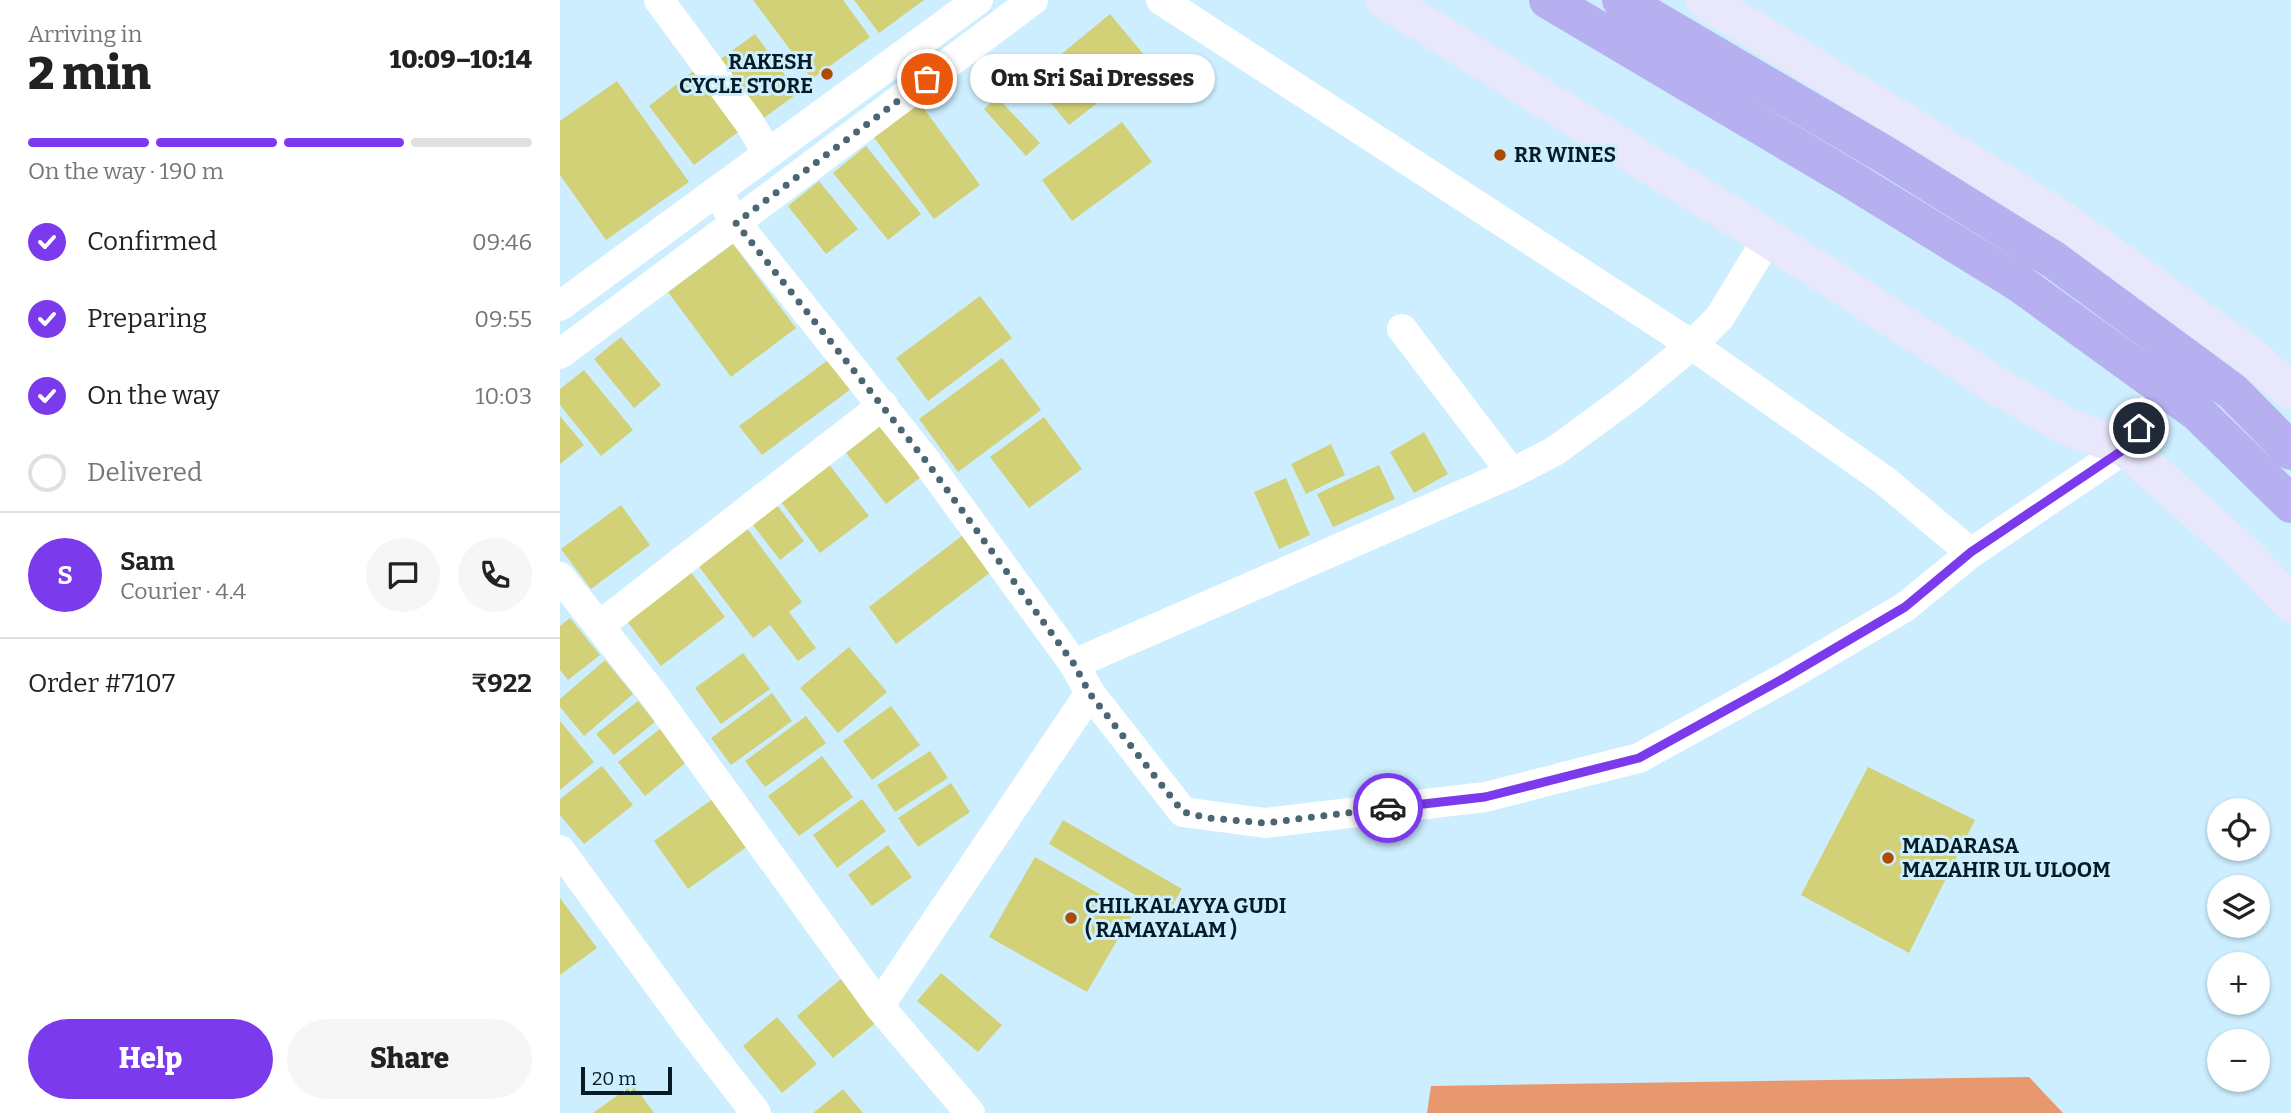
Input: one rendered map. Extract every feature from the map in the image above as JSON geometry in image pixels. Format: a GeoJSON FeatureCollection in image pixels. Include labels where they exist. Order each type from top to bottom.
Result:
{"type":"FeatureCollection","features":[{"type":"Feature","properties":{"kind":"highway"},"geometry":{"type":"LineString","coordinates":[[1548,0],[1850,179],[2019,284],[2197,412],[2291,505]]}},
{"type":"Feature","properties":{"kind":"highway"},"geometry":{"type":"LineString","coordinates":[[1621,0],[1875,149],[2054,260],[2233,392],[2291,451]]}},
{"type":"Feature","properties":{"kind":"street"},"geometry":{"type":"LineString","coordinates":[[659,0],[749,122],[768,154]]}},
{"type":"Feature","properties":{"kind":"street"},"geometry":{"type":"LineString","coordinates":[[560,306],[978,0]]}},
{"type":"Feature","properties":{"kind":"street"},"geometry":{"type":"LineString","coordinates":[[560,354],[1033,0]]}},
{"type":"Feature","properties":{"kind":"street"},"geometry":{"type":"LineString","coordinates":[[1161,0],[1692,345],[1884,480],[1971,552]]}},
{"type":"Feature","properties":{"kind":"street"},"geometry":{"type":"LineString","coordinates":[[1385,0],[1768,238],[1999,387],[2066,426],[2126,448],[2242,552],[2291,603]]}},
{"type":"Feature","properties":{"kind":"street"},"geometry":{"type":"LineString","coordinates":[[1705,0],[2055,215],[2252,357],[2291,391]]}},
{"type":"Feature","properties":{"kind":"street"},"geometry":{"type":"LineString","coordinates":[[717,192],[736,223],[883,405],[1074,664],[1090,694],[1183,812],[1209,818],[1265,823],[1485,797],[1639,758],[1786,677],[1905,607],[1971,552],[2126,448],[2164,388]]}},
{"type":"Feature","properties":{"kind":"street"},"geometry":{"type":"LineString","coordinates":[[1074,664],[1512,473],[1555,451],[1630,396],[1692,345],[1720,317],[1768,238]]}},
{"type":"Feature","properties":{"kind":"street"},"geometry":{"type":"LineString","coordinates":[[1402,329],[1512,473]]}},
{"type":"Feature","properties":{"kind":"street"},"geometry":{"type":"LineString","coordinates":[[599,626],[883,405]]}},
{"type":"Feature","properties":{"kind":"street"},"geometry":{"type":"LineString","coordinates":[[560,577],[654,695],[878,1006],[970,1113]]}},
{"type":"Feature","properties":{"kind":"street"},"geometry":{"type":"LineString","coordinates":[[878,1006],[1090,694]]}},
{"type":"Feature","properties":{"kind":"street"},"geometry":{"type":"LineString","coordinates":[[560,850],[755,1113]]}},
{"type":"Feature","properties":{"kind":"shaded area"},"geometry":{"type":"Polygon","coordinates":[[[2029,1077],[2063,1113],[1427,1113],[1431,1086],[2029,1077]]]}},
{"type":"Feature","properties":{"kind":"building"},"geometry":{"type":"Polygon","coordinates":[[[753,0],[843,0],[870,37],[812,79],[753,0]]]}},
{"type":"Feature","properties":{"kind":"building"},"geometry":{"type":"Polygon","coordinates":[[[854,0],[924,0],[879,33],[854,0]]]}},
{"type":"Feature","properties":{"kind":"building"},"geometry":{"type":"Polygon","coordinates":[[[1110,14],[1150,62],[1069,125],[1031,79],[1110,14]]]}},
{"type":"Feature","properties":{"kind":"building"},"geometry":{"type":"Polygon","coordinates":[[[755,34],[798,93],[761,120],[718,61],[755,34]]]}},
{"type":"Feature","properties":{"kind":"building"},"geometry":{"type":"Polygon","coordinates":[[[696,69],[742,129],[694,165],[649,106],[696,69]]]}},
{"type":"Feature","properties":{"kind":"building"},"geometry":{"type":"Polygon","coordinates":[[[617,81],[689,182],[606,240],[560,175],[560,121],[617,81]]]}},
{"type":"Feature","properties":{"kind":"building"},"geometry":{"type":"Polygon","coordinates":[[[997,97],[1040,143],[1026,156],[984,109],[997,97]]]}},
{"type":"Feature","properties":{"kind":"building"},"geometry":{"type":"Polygon","coordinates":[[[919,102],[980,185],[934,219],[873,136],[919,102]]]}},
{"type":"Feature","properties":{"kind":"building"},"geometry":{"type":"Polygon","coordinates":[[[1122,122],[1152,162],[1072,221],[1042,180],[1122,122]]]}},
{"type":"Feature","properties":{"kind":"building"},"geometry":{"type":"Polygon","coordinates":[[[866,146],[921,214],[888,240],[833,173],[866,146]]]}},
{"type":"Feature","properties":{"kind":"building"},"geometry":{"type":"Polygon","coordinates":[[[819,181],[858,229],[826,254],[788,206],[819,181]]]}},
{"type":"Feature","properties":{"kind":"building"},"geometry":{"type":"Polygon","coordinates":[[[733,244],[796,328],[731,377],[668,292],[733,244]]]}},
{"type":"Feature","properties":{"kind":"building"},"geometry":{"type":"Polygon","coordinates":[[[980,296],[1012,338],[928,401],[896,358],[980,296]]]}},
{"type":"Feature","properties":{"kind":"building"},"geometry":{"type":"Polygon","coordinates":[[[621,337],[661,385],[634,408],[594,359],[621,337]]]}},
{"type":"Feature","properties":{"kind":"building"},"geometry":{"type":"Polygon","coordinates":[[[1002,358],[1041,410],[958,472],[919,419],[1002,358]]]}},
{"type":"Feature","properties":{"kind":"building"},"geometry":{"type":"Polygon","coordinates":[[[828,360],[851,389],[762,455],[739,426],[828,360]]]}},
{"type":"Feature","properties":{"kind":"building"},"geometry":{"type":"Polygon","coordinates":[[[584,370],[633,430],[601,456],[560,405],[560,389],[584,370]]]}},
{"type":"Feature","properties":{"kind":"building"},"geometry":{"type":"Polygon","coordinates":[[[560,416],[584,445],[560,464],[560,416]]]}},
{"type":"Feature","properties":{"kind":"building"},"geometry":{"type":"Polygon","coordinates":[[[1044,417],[1082,469],[1029,508],[990,457],[1044,417]]]}},
{"type":"Feature","properties":{"kind":"building"},"geometry":{"type":"Polygon","coordinates":[[[878,422],[922,476],[886,504],[843,449],[878,422]]]}},
{"type":"Feature","properties":{"kind":"building"},"geometry":{"type":"Polygon","coordinates":[[[1424,432],[1448,474],[1414,493],[1390,452],[1424,432]]]}},
{"type":"Feature","properties":{"kind":"building"},"geometry":{"type":"Polygon","coordinates":[[[1331,444],[1345,475],[1306,494],[1291,464],[1331,444]]]}},
{"type":"Feature","properties":{"kind":"building"},"geometry":{"type":"Polygon","coordinates":[[[824,458],[869,516],[820,553],[775,494],[824,458]]]}},
{"type":"Feature","properties":{"kind":"building"},"geometry":{"type":"Polygon","coordinates":[[[1379,465],[1395,499],[1333,527],[1317,494],[1379,465]]]}},
{"type":"Feature","properties":{"kind":"building"},"geometry":{"type":"Polygon","coordinates":[[[1286,478],[1310,535],[1279,549],[1254,492],[1286,478]]]}},
{"type":"Feature","properties":{"kind":"building"},"geometry":{"type":"Polygon","coordinates":[[[774,501],[804,541],[780,560],[749,520],[774,501]]]}},
{"type":"Feature","properties":{"kind":"building"},"geometry":{"type":"Polygon","coordinates":[[[621,505],[650,545],[591,589],[561,549],[621,505]]]}},
{"type":"Feature","properties":{"kind":"building"},"geometry":{"type":"Polygon","coordinates":[[[743,523],[802,602],[789,612],[816,648],[798,661],[770,625],[753,638],[694,560],[743,523]]]}},
{"type":"Feature","properties":{"kind":"building"},"geometry":{"type":"Polygon","coordinates":[[[963,535],[991,572],[896,644],[869,607],[963,535]]]}},
{"type":"Feature","properties":{"kind":"building"},"geometry":{"type":"Polygon","coordinates":[[[690,571],[725,617],[661,666],[626,620],[690,571]]]}},
{"type":"Feature","properties":{"kind":"building"},"geometry":{"type":"Polygon","coordinates":[[[570,618],[600,655],[568,680],[560,670],[560,626],[570,618]]]}},
{"type":"Feature","properties":{"kind":"building"},"geometry":{"type":"Polygon","coordinates":[[[849,647],[887,692],[838,733],[800,688],[849,647]]]}},
{"type":"Feature","properties":{"kind":"building"},"geometry":{"type":"Polygon","coordinates":[[[743,653],[770,689],[721,724],[695,688],[743,653]]]}},
{"type":"Feature","properties":{"kind":"building"},"geometry":{"type":"Polygon","coordinates":[[[605,660],[633,694],[584,736],[560,707],[560,699],[605,660]]]}},
{"type":"Feature","properties":{"kind":"building"},"geometry":{"type":"Polygon","coordinates":[[[772,693],[792,721],[731,765],[711,738],[772,693]]]}},
{"type":"Feature","properties":{"kind":"building"},"geometry":{"type":"Polygon","coordinates":[[[638,701],[655,722],[614,755],[596,734],[638,701]]]}},
{"type":"Feature","properties":{"kind":"building"},"geometry":{"type":"Polygon","coordinates":[[[891,706],[920,745],[872,780],[843,741],[891,706]]]}},
{"type":"Feature","properties":{"kind":"building"},"geometry":{"type":"Polygon","coordinates":[[[806,716],[826,743],[765,787],[745,761],[806,716]]]}},
{"type":"Feature","properties":{"kind":"building"},"geometry":{"type":"Polygon","coordinates":[[[560,721],[594,762],[560,790],[560,721]]]}},
{"type":"Feature","properties":{"kind":"building"},"geometry":{"type":"Polygon","coordinates":[[[661,728],[688,761],[645,796],[618,762],[661,728]]]}},
{"type":"Feature","properties":{"kind":"building"},"geometry":{"type":"Polygon","coordinates":[[[930,751],[948,778],[895,812],[877,785],[930,751]]]}},
{"type":"Feature","properties":{"kind":"building"},"geometry":{"type":"Polygon","coordinates":[[[822,756],[853,797],[799,836],[768,796],[822,756]]]}},
{"type":"Feature","properties":{"kind":"building"},"geometry":{"type":"Polygon","coordinates":[[[602,766],[633,805],[584,844],[560,815],[560,799],[602,766]]]}},
{"type":"Feature","properties":{"kind":"building","name":"MADARASA MAZAHIR UL ULOOM"},"geometry":{"type":"Polygon","coordinates":[[[1868,767],[1975,820],[1909,953],[1801,895],[1868,767]]]}},
{"type":"Feature","properties":{"kind":"building"},"geometry":{"type":"Polygon","coordinates":[[[951,783],[970,812],[918,847],[898,818],[951,783]]]}},
{"type":"Feature","properties":{"kind":"building"},"geometry":{"type":"Polygon","coordinates":[[[714,798],[748,846],[688,889],[654,841],[714,798]]]}},
{"type":"Feature","properties":{"kind":"building"},"geometry":{"type":"Polygon","coordinates":[[[862,799],[886,831],[837,868],[813,835],[862,799]]]}},
{"type":"Feature","properties":{"kind":"building"},"geometry":{"type":"Polygon","coordinates":[[[1063,820],[1182,889],[1167,914],[1049,844],[1063,820]]]}},
{"type":"Feature","properties":{"kind":"building"},"geometry":{"type":"Polygon","coordinates":[[[888,845],[912,877],[872,906],[848,875],[888,845]]]}},
{"type":"Feature","properties":{"kind":"building"},"geometry":{"type":"Polygon","coordinates":[[[1035,857],[1133,913],[1087,992],[989,937],[1035,857]]]}},
{"type":"Feature","properties":{"kind":"building"},"geometry":{"type":"Polygon","coordinates":[[[560,898],[597,948],[560,975],[560,898]]]}},
{"type":"Feature","properties":{"kind":"building"},"geometry":{"type":"Polygon","coordinates":[[[941,973],[1002,1025],[978,1052],[917,1001],[941,973]]]}},
{"type":"Feature","properties":{"kind":"building"},"geometry":{"type":"Polygon","coordinates":[[[842,978],[878,1021],[833,1058],[797,1016],[842,978]]]}},
{"type":"Feature","properties":{"kind":"building"},"geometry":{"type":"Polygon","coordinates":[[[777,1017],[817,1064],[782,1093],[743,1046],[777,1017]]]}},
{"type":"Feature","properties":{"kind":"building"},"geometry":{"type":"Polygon","coordinates":[[[633,1084],[654,1113],[593,1113],[633,1084]]]}},
{"type":"Feature","properties":{"kind":"building"},"geometry":{"type":"Polygon","coordinates":[[[843,1089],[863,1113],[813,1113],[843,1089]]]}},
{"type":"Feature","properties":{"kind":"way so far"},"geometry":{"type":"LineString","coordinates":[[927,79],[736,223],[926,461],[1074,664],[1090,694],[1183,812],[1209,818],[1265,823],[1388,808]]}},
{"type":"Feature","properties":{"kind":"place","name":"RAKESH CYCLE STORE"},"geometry":{"type":"Point","coordinates":[827,74]}},
{"type":"Feature","properties":{"kind":"place","name":"Om Sri Sai Dresses"},"geometry":{"type":"Point","coordinates":[927,79]}},
{"type":"Feature","properties":{"kind":"place","name":"RR WINES"},"geometry":{"type":"Point","coordinates":[1500,155]}},
{"type":"Feature","properties":{"kind":"place","name":"MADARASA MAZAHIR UL ULOOM"},"geometry":{"type":"Point","coordinates":[1888,858]}},
{"type":"Feature","properties":{"kind":"place","name":"CHILKALAYYA GUDI ( RAMAYALAM )"},"geometry":{"type":"Point","coordinates":[1071,918]}},
{"type":"Feature","properties":{"kind":"route"},"geometry":{"type":"LineString","coordinates":[[1388,808],[1485,797],[1639,758],[1786,677],[1905,607],[1971,552],[2126,448],[2139,428]]}}]}
